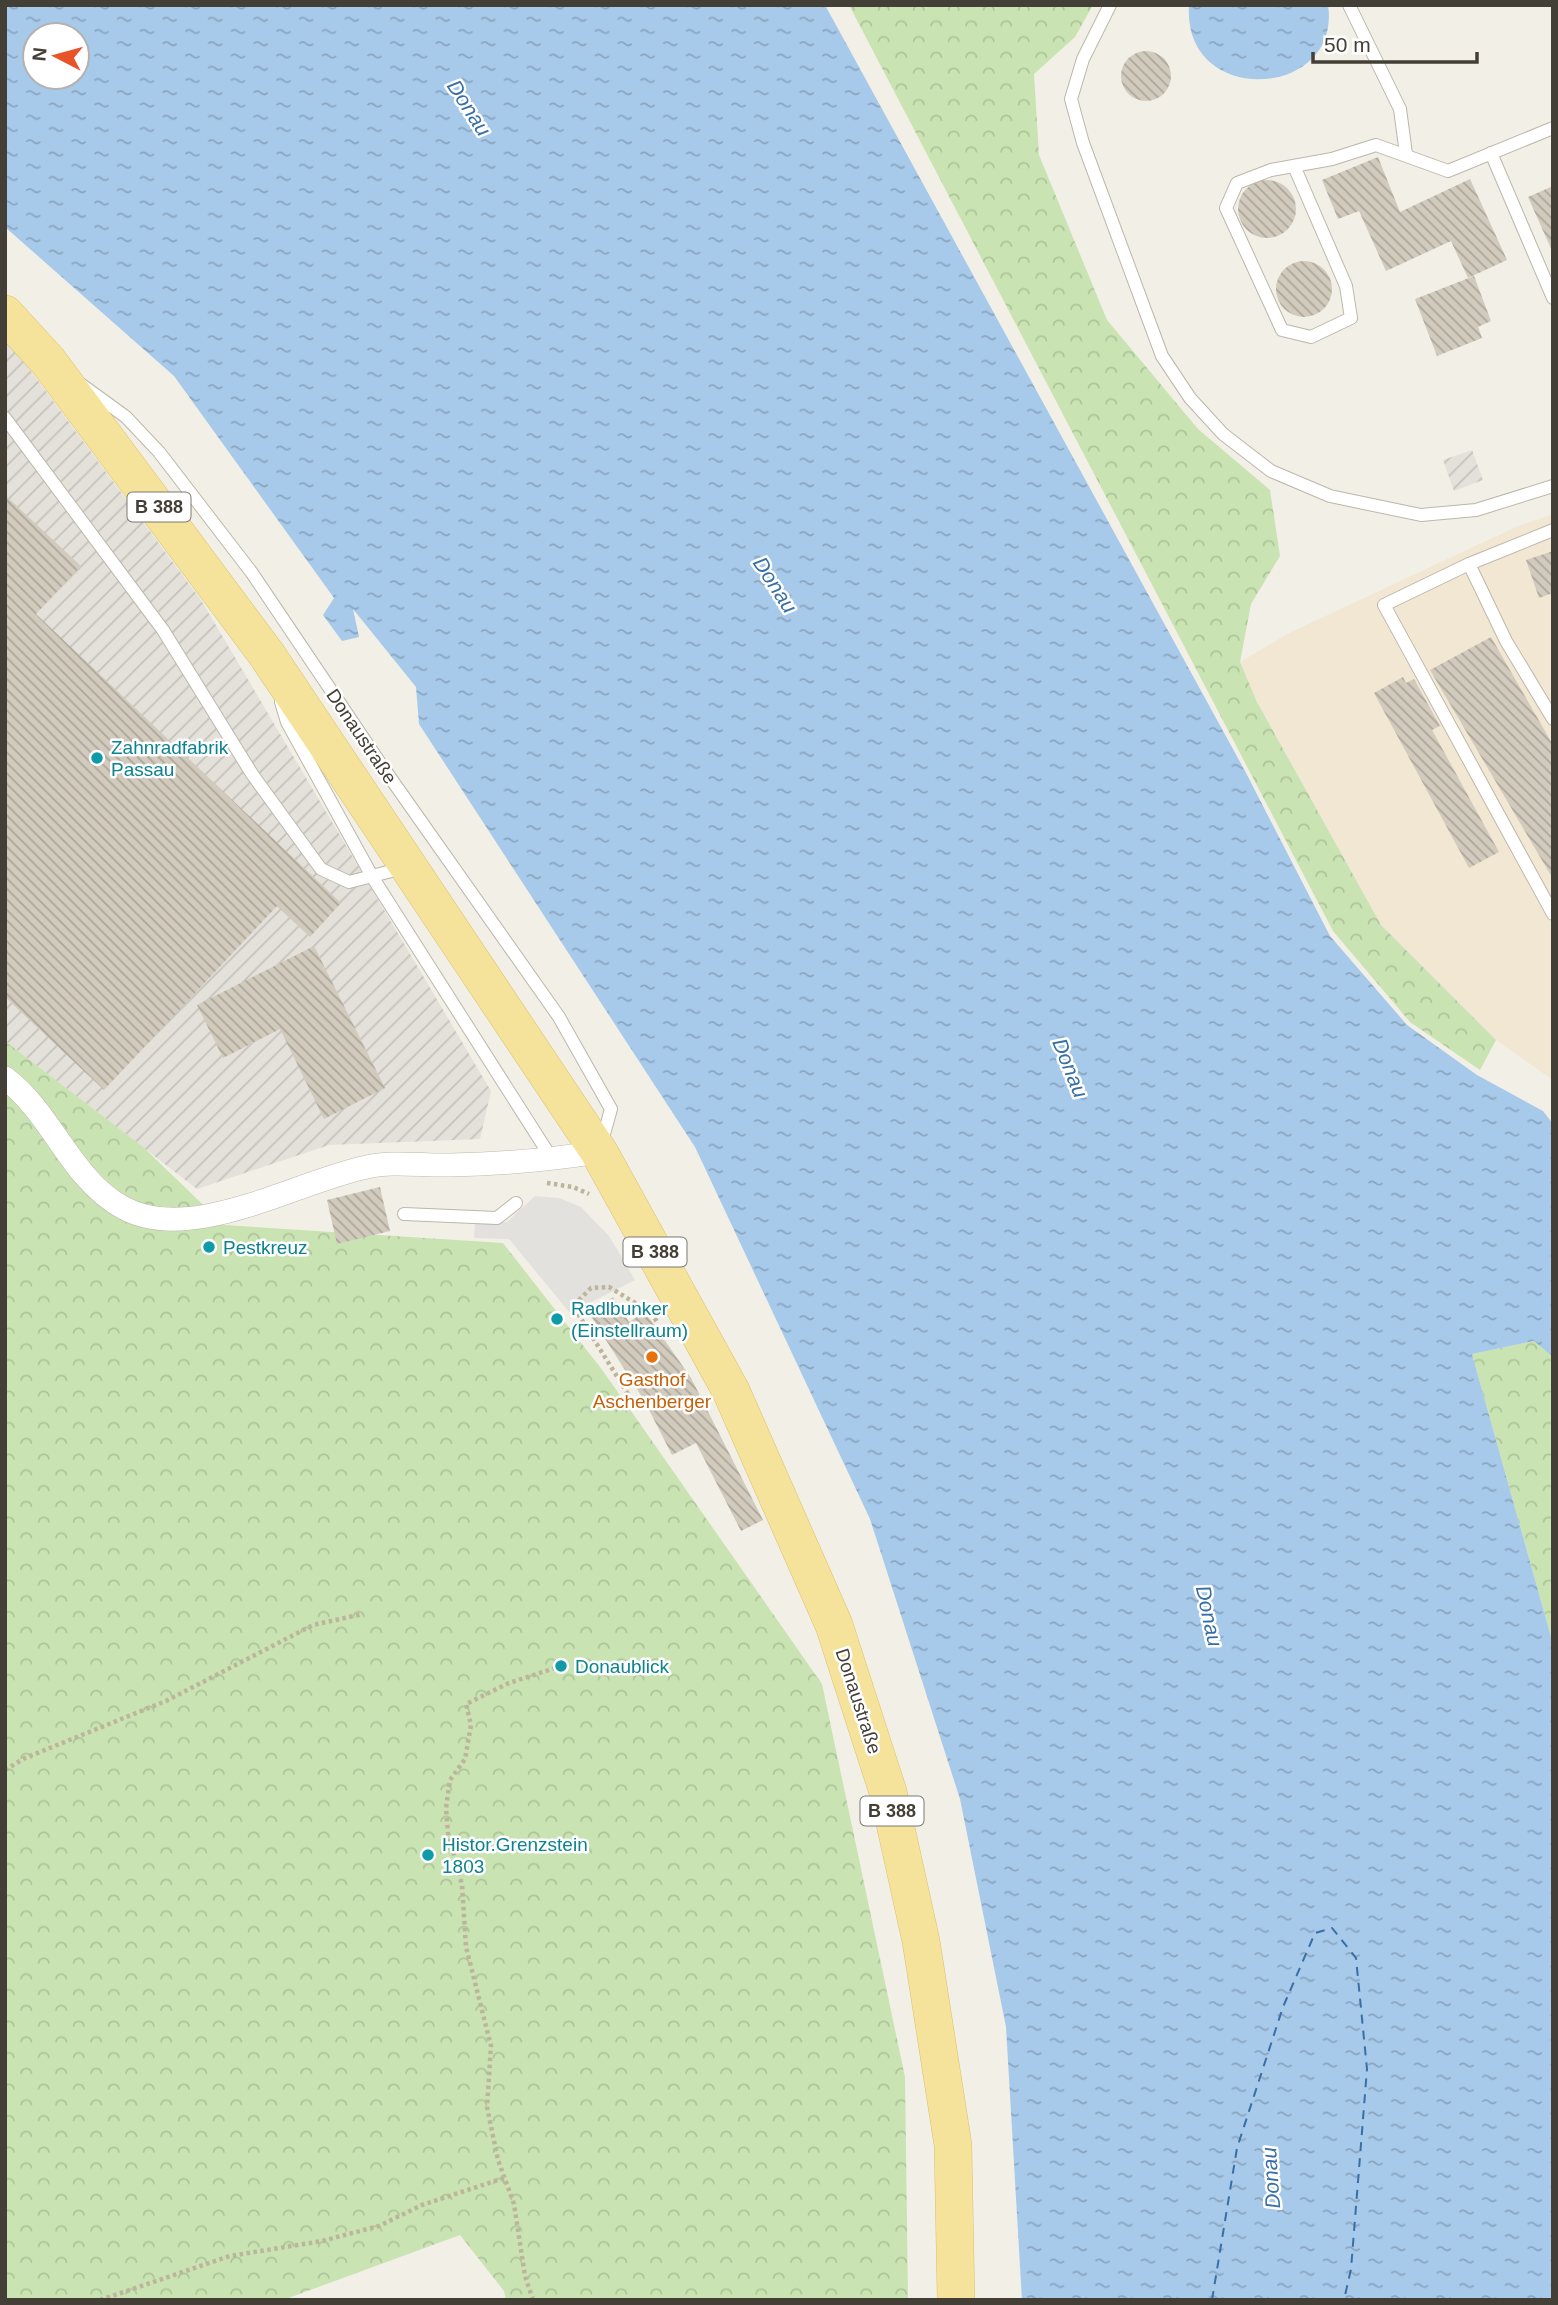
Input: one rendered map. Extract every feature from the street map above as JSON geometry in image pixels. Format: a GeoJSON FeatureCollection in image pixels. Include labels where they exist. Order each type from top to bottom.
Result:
{"type":"FeatureCollection","features":[{"type":"Feature","properties":{"kind":"main road","name":"Donaustraße"},"geometry":{"type":"LineString","coordinates":[[5,314],[48,361],[267,654],[599,1152],[731,1391],[834,1625],[888,1793],[921,1941],[953,2145],[956,2300]]}},
{"type":"Feature","properties":{"kind":"street"},"geometry":{"type":"LineString","coordinates":[[5,1078],[97,1189],[123,1208],[148,1216],[180,1220],[215,1213],[370,1166],[503,1164],[599,1152]]}},
{"type":"Feature","properties":{"kind":"lane"},"geometry":{"type":"LineString","coordinates":[[1110,5],[1083,59],[1071,99],[1083,143],[1162,356],[1190,398],[1223,434],[1271,471],[1330,496],[1421,515],[1476,510],[1553,486]]}},
{"type":"Feature","properties":{"kind":"lane"},"geometry":{"type":"LineString","coordinates":[[1349,5],[1400,109],[1406,154]]}},
{"type":"Feature","properties":{"kind":"lane"},"geometry":{"type":"LineString","coordinates":[[1294,166],[1346,286],[1351,318],[1311,337],[1282,330],[1226,208],[1237,183],[1270,170],[1332,159],[1376,145],[1448,171],[1553,128]]}},
{"type":"Feature","properties":{"kind":"lane"},"geometry":{"type":"LineString","coordinates":[[1491,153],[1553,298]]}},
{"type":"Feature","properties":{"kind":"lane","name":"Donaustraße"},"geometry":{"type":"LineString","coordinates":[[48,361],[126,417],[159,452],[252,573],[382,766],[559,1017],[611,1110],[599,1152]]}},
{"type":"Feature","properties":{"kind":"lane"},"geometry":{"type":"LineString","coordinates":[[5,418],[163,630],[252,774],[321,869],[349,882],[373,878],[407,867]]}},
{"type":"Feature","properties":{"kind":"lane"},"geometry":{"type":"LineString","coordinates":[[1553,530],[1469,564],[1384,605],[1553,914]]}},
{"type":"Feature","properties":{"kind":"lane"},"geometry":{"type":"LineString","coordinates":[[1469,564],[1506,641],[1553,719]]}},
{"type":"Feature","properties":{"kind":"lane"},"geometry":{"type":"LineString","coordinates":[[267,654],[287,722],[373,878],[552,1159]]}},
{"type":"Feature","properties":{"kind":"lane"},"geometry":{"type":"LineString","coordinates":[[404,1213],[497,1218],[516,1203]]}},
{"type":"Feature","properties":{"kind":"path"},"geometry":{"type":"LineString","coordinates":[[628,1394],[573,1306],[591,1288],[609,1287],[650,1312]]}},
{"type":"Feature","properties":{"kind":"path"},"geometry":{"type":"LineString","coordinates":[[5,1770],[166,1701],[313,1625],[363,1614]]}},
{"type":"Feature","properties":{"kind":"path"},"geometry":{"type":"LineString","coordinates":[[533,2300],[525,2276],[514,2204],[504,2178],[487,2107],[491,2046],[466,1947],[462,1885],[446,1808],[450,1780],[465,1759],[471,1726],[466,1704],[509,1683],[561,1667]]}},
{"type":"Feature","properties":{"kind":"path"},"geometry":{"type":"LineString","coordinates":[[100,2300],[230,2256],[322,2241],[379,2226],[422,2205],[504,2178]]}},
{"type":"Feature","properties":{"kind":"shaded area"},"geometry":{"type":"Polygon","coordinates":[[[5,342],[16,351],[201,600],[491,1091],[480,1139],[329,1145],[197,1189],[5,1041],[5,342]]]}},
{"type":"Feature","properties":{"kind":"shaded area"},"geometry":{"type":"Polygon","coordinates":[[[1472,450],[1483,480],[1454,491],[1443,460],[1472,450]]]}},
{"type":"Feature","properties":{"kind":"shaded area"},"geometry":{"type":"Polygon","coordinates":[[[1553,514],[1553,1080],[1496,1040],[1381,925],[1257,702],[1240,662],[1289,633],[1518,526],[1553,514]]]}},
{"type":"Feature","properties":{"kind":"shaded area"},"geometry":{"type":"Polygon","coordinates":[[[535,1196],[559,1198],[581,1207],[609,1236],[635,1280],[570,1313],[509,1239],[474,1238],[475,1222],[507,1222],[535,1196]]]}},
{"type":"Feature","properties":{"kind":"green space"},"geometry":{"type":"Polygon","coordinates":[[[849,5],[1093,5],[1075,37],[1034,74],[1039,155],[1107,320],[1198,429],[1270,490],[1280,556],[1251,604],[1240,662],[1257,702],[1381,925],[1496,1040],[1480,1070],[1410,1022],[1333,931],[849,5]]]}},
{"type":"Feature","properties":{"kind":"green space"},"geometry":{"type":"Polygon","coordinates":[[[5,1041],[143,1147],[224,1225],[503,1243],[603,1371],[822,1684],[905,2077],[908,2300],[506,2300],[504,2291],[460,2235],[283,2300],[5,2300],[5,1041]]]}},
{"type":"Feature","properties":{"kind":"green space"},"geometry":{"type":"Polygon","coordinates":[[[1534,1341],[1553,1357],[1553,1644],[1472,1354],[1534,1341]]]}},
{"type":"Feature","properties":{"kind":"water","name":"Donau"},"geometry":{"type":"Polygon","coordinates":[[[5,5],[825,5],[1245,771],[1330,936],[1407,1025],[1477,1075],[1543,1111],[1553,1124],[1553,1357],[1534,1341],[1472,1354],[1553,1644],[1553,2300],[1022,2300],[1006,2027],[960,1799],[870,1519],[695,1147],[419,724],[416,687],[353,609],[359,637],[342,641],[323,615],[334,598],[174,376],[5,227],[5,5]]]}},
{"type":"Feature","properties":{"kind":"water"},"geometry":{"type":"Polygon","coordinates":[[[1189,5],[1328,5],[1326,36],[1311,59],[1288,74],[1261,79],[1234,75],[1210,62],[1194,39],[1189,5]]]}},
{"type":"Feature","properties":{"kind":"building"},"geometry":{"type":"Polygon","coordinates":[[[1146,51],[1163,59],[1171,76],[1163,93],[1146,101],[1129,93],[1121,76],[1129,59],[1146,51]]]}},
{"type":"Feature","properties":{"kind":"building"},"geometry":{"type":"Polygon","coordinates":[[[1378,157],[1400,212],[1470,179],[1507,260],[1468,278],[1451,241],[1386,271],[1359,211],[1338,219],[1322,180],[1378,157]]]}},
{"type":"Feature","properties":{"kind":"building"},"geometry":{"type":"Polygon","coordinates":[[[1267,180],[1283,185],[1291,193],[1296,209],[1291,225],[1283,233],[1267,238],[1251,233],[1243,225],[1238,209],[1243,193],[1251,185],[1267,180]]]}},
{"type":"Feature","properties":{"kind":"building"},"geometry":{"type":"Polygon","coordinates":[[[1553,186],[1553,253],[1528,197],[1553,186]]]}},
{"type":"Feature","properties":{"kind":"building"},"geometry":{"type":"Polygon","coordinates":[[[1298,261],[1310,261],[1324,269],[1332,283],[1330,300],[1324,309],[1310,317],[1298,317],[1281,305],[1276,295],[1276,283],[1288,266],[1298,261]]]}},
{"type":"Feature","properties":{"kind":"building"},"geometry":{"type":"Polygon","coordinates":[[[1474,276],[1491,321],[1478,327],[1482,338],[1437,356],[1415,299],[1474,276]]]}},
{"type":"Feature","properties":{"kind":"building","name":"Zahnradfabrik Passau"},"geometry":{"type":"Polygon","coordinates":[[[5,495],[81,566],[36,614],[341,903],[310,937],[277,906],[104,1090],[5,997],[5,495]]]}},
{"type":"Feature","properties":{"kind":"building"},"geometry":{"type":"Polygon","coordinates":[[[1553,551],[1553,593],[1539,598],[1526,560],[1553,551]]]}},
{"type":"Feature","properties":{"kind":"building"},"geometry":{"type":"Polygon","coordinates":[[[1491,637],[1553,745],[1553,879],[1430,670],[1491,637]]]}},
{"type":"Feature","properties":{"kind":"building"},"geometry":{"type":"Polygon","coordinates":[[[1403,677],[1406,683],[1414,679],[1440,726],[1432,730],[1499,852],[1469,868],[1374,693],[1403,677]]]}},
{"type":"Feature","properties":{"kind":"building"},"geometry":{"type":"Polygon","coordinates":[[[314,946],[385,1088],[324,1119],[280,1029],[223,1058],[197,1005],[314,946]]]}},
{"type":"Feature","properties":{"kind":"building"},"geometry":{"type":"Polygon","coordinates":[[[380,1187],[390,1231],[337,1244],[327,1200],[380,1187]]]}},
{"type":"Feature","properties":{"kind":"building"},"geometry":{"type":"Polygon","coordinates":[[[613,1297],[629,1322],[645,1312],[691,1378],[763,1520],[741,1531],[696,1443],[672,1455],[645,1402],[589,1313],[613,1297]]]}},
{"type":"Feature","properties":{"kind":"ferry route"},"geometry":{"type":"LineString","coordinates":[[1212,2300],[1237,2148],[1283,2007],[1315,1933],[1332,1928],[1356,1958],[1367,2069],[1351,2269],[1344,2300]]}},
{"type":"Feature","properties":{"kind":"place","name":"Zahnradfabrik Passau"},"geometry":{"type":"Point","coordinates":[97,758]}},
{"type":"Feature","properties":{"kind":"place","name":"Pestkreuz"},"geometry":{"type":"Point","coordinates":[209,1247]}},
{"type":"Feature","properties":{"kind":"place","name":"Radlbunker (Einstellraum)"},"geometry":{"type":"Point","coordinates":[557,1319]}},
{"type":"Feature","properties":{"kind":"place","name":"Gasthof Aschenberger"},"geometry":{"type":"Point","coordinates":[652,1357]}},
{"type":"Feature","properties":{"kind":"place","name":"Donaublick"},"geometry":{"type":"Point","coordinates":[561,1666]}},
{"type":"Feature","properties":{"kind":"place","name":"Histor.Grenzstein 1803"},"geometry":{"type":"Point","coordinates":[428,1855]}}]}
